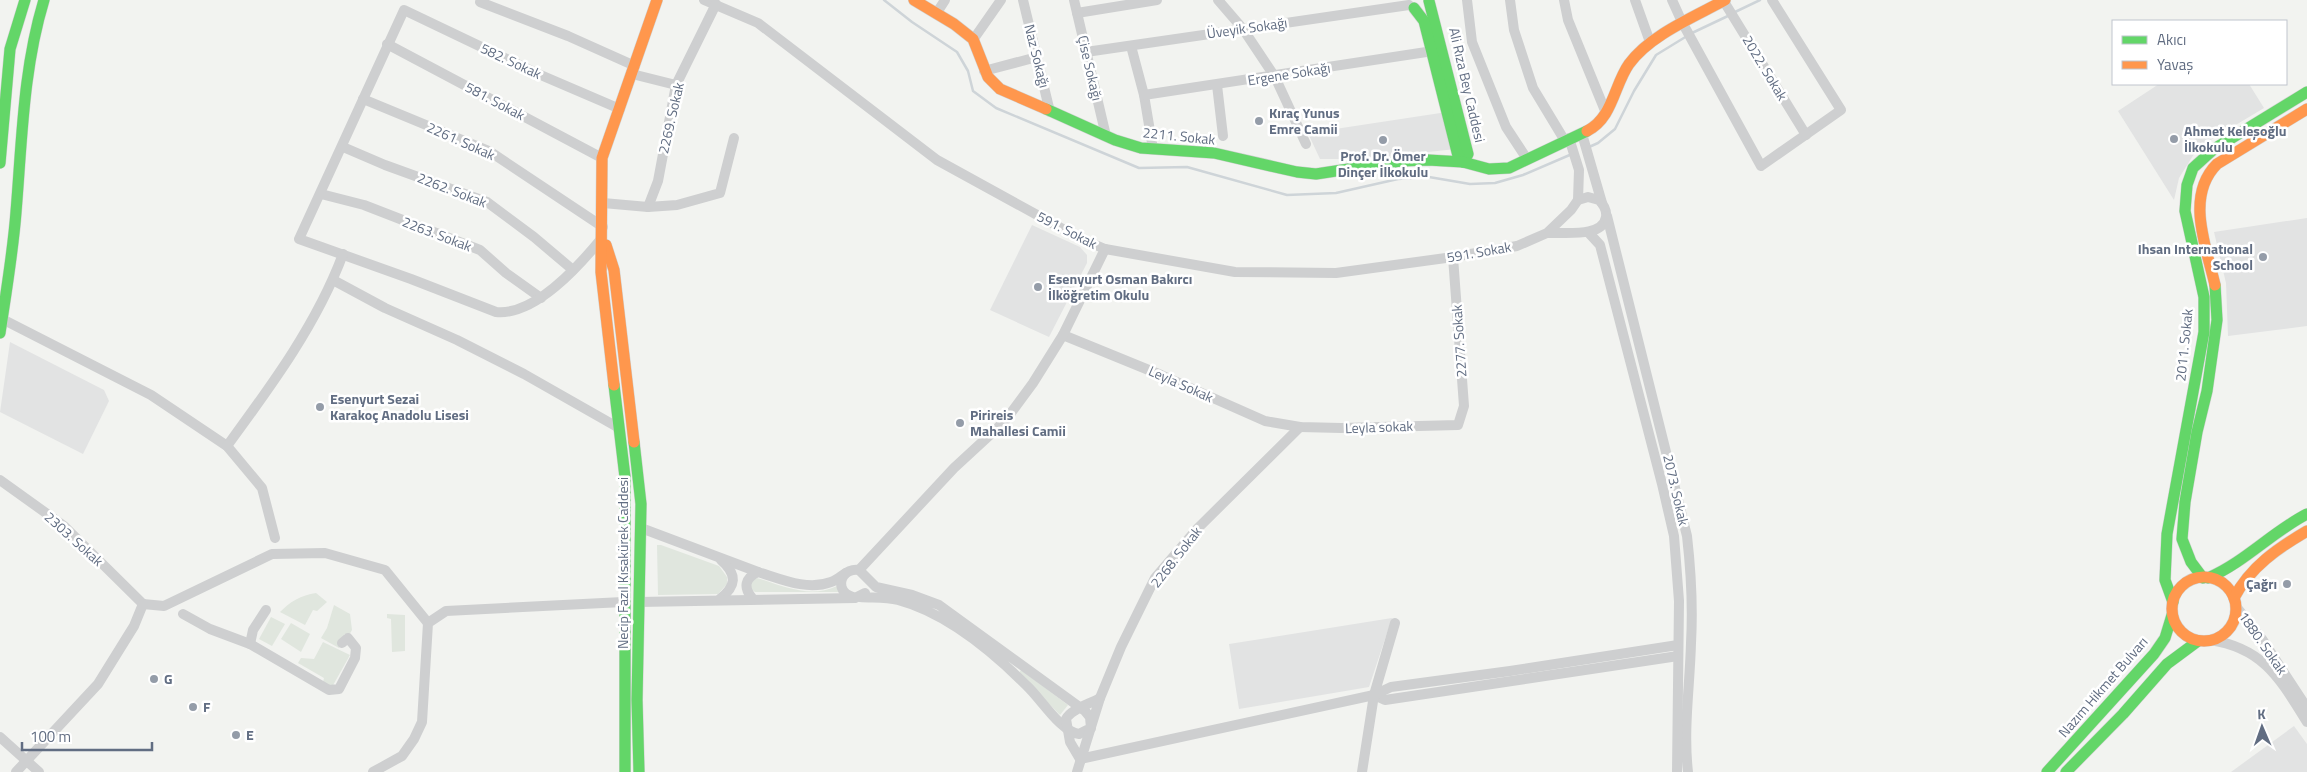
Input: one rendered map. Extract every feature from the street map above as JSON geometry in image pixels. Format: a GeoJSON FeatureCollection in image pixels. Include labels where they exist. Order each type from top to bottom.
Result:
{"type":"FeatureCollection","features":[{"type":"Feature","properties":{"kind":"street"},"geometry":{"type":"LineString","coordinates":[[0,163],[10,49],[25,0]]}},
{"type":"Feature","properties":{"kind":"street"},"geometry":{"type":"LineString","coordinates":[[0,333],[16,212],[26,72],[33,36],[44,0]]}},
{"type":"Feature","properties":{"kind":"street","name":"Necip Fazıl Kısakürek Caddesi"},"geometry":{"type":"LineString","coordinates":[[625,772],[624,602],[626,510],[620,428],[601,272],[603,232],[602,158],[657,0]]}},
{"type":"Feature","properties":{"kind":"street","name":"591. Sokak"},"geometry":{"type":"LineString","coordinates":[[704,0],[758,23],[937,160],[1079,238],[1105,249],[1235,272],[1336,273],[1517,246],[1547,233]]}},
{"type":"Feature","properties":{"kind":"street"},"geometry":{"type":"LineString","coordinates":[[914,0],[973,40],[1001,0]]}},
{"type":"Feature","properties":{"kind":"street"},"geometry":{"type":"LineString","coordinates":[[936,14],[945,0]]}},
{"type":"Feature","properties":{"kind":"street","name":"Naz Sokağı"},"geometry":{"type":"LineString","coordinates":[[1023,0],[1050,112]]}},
{"type":"Feature","properties":{"kind":"street","name":"Çise Sokağı"},"geometry":{"type":"LineString","coordinates":[[1074,0],[1106,136]]}},
{"type":"Feature","properties":{"kind":"street"},"geometry":{"type":"LineString","coordinates":[[1077,13],[1121,3],[1157,0]]}},
{"type":"Feature","properties":{"kind":"street"},"geometry":{"type":"LineString","coordinates":[[1218,0],[1242,29],[1275,77],[1306,144]]}},
{"type":"Feature","properties":{"kind":"street"},"geometry":{"type":"LineString","coordinates":[[1467,0],[1472,42],[1506,128],[1527,159]]}},
{"type":"Feature","properties":{"kind":"street"},"geometry":{"type":"LineString","coordinates":[[1510,0],[1514,30],[1533,88],[1569,141],[1579,170],[1578,200],[1571,210],[1547,233]]}},
{"type":"Feature","properties":{"kind":"street"},"geometry":{"type":"LineString","coordinates":[[1564,0],[1568,20],[1606,113]]}},
{"type":"Feature","properties":{"kind":"street"},"geometry":{"type":"LineString","coordinates":[[1635,0],[1650,42]]}},
{"type":"Feature","properties":{"kind":"street"},"geometry":{"type":"LineString","coordinates":[[1672,0],[1683,25],[1761,166],[1841,110],[1772,1]]}},
{"type":"Feature","properties":{"kind":"street"},"geometry":{"type":"LineString","coordinates":[[1409,4],[1423,8],[1430,1]]}},
{"type":"Feature","properties":{"kind":"street","name":"Ali Rıza Bey Caddesi"},"geometry":{"type":"LineString","coordinates":[[1409,4],[1424,21],[1458,156],[1463,162],[1468,154],[1430,1]]}},
{"type":"Feature","properties":{"kind":"street"},"geometry":{"type":"LineString","coordinates":[[480,2],[568,36],[633,70],[676,85]]}},
{"type":"Feature","properties":{"kind":"street"},"geometry":{"type":"LineString","coordinates":[[1547,233],[1594,232],[1603,225],[1606,214],[1582,136],[1606,113],[1629,64],[1650,42],[1725,2]]}},
{"type":"Feature","properties":{"kind":"street","name":"2022. Sokak"},"geometry":{"type":"LineString","coordinates":[[1725,2],[1806,135]]}},
{"type":"Feature","properties":{"kind":"street","name":"2269. Sokak"},"geometry":{"type":"LineString","coordinates":[[648,207],[658,181],[676,85],[716,4]]}},
{"type":"Feature","properties":{"kind":"street","name":"Üveyik Sokağı"},"geometry":{"type":"LineString","coordinates":[[1086,52],[1409,4]]}},
{"type":"Feature","properties":{"kind":"street","name":"582. Sokak"},"geometry":{"type":"LineString","coordinates":[[387,44],[404,10],[536,73],[620,109]]}},
{"type":"Feature","properties":{"kind":"street","name":"2211. Sokak"},"geometry":{"type":"LineString","coordinates":[[973,40],[984,71],[991,83],[1000,89],[1106,136],[1141,148],[1214,153],[1297,172],[1316,174],[1400,161],[1463,162],[1488,169],[1509,168],[1582,136]]}},
{"type":"Feature","properties":{"kind":"street"},"geometry":{"type":"LineString","coordinates":[[387,44],[343,147],[299,239],[496,312],[508,313],[522,309],[541,298],[573,270],[603,232]]}},
{"type":"Feature","properties":{"kind":"street","name":"581. Sokak"},"geometry":{"type":"LineString","coordinates":[[387,44],[602,158]]}},
{"type":"Feature","properties":{"kind":"street"},"geometry":{"type":"LineString","coordinates":[[1132,46],[1144,95],[1153,149]]}},
{"type":"Feature","properties":{"kind":"street","name":"Ergene Sokağı"},"geometry":{"type":"LineString","coordinates":[[1144,95],[1275,77],[1433,51]]}},
{"type":"Feature","properties":{"kind":"street"},"geometry":{"type":"LineString","coordinates":[[984,71],[1037,57]]}},
{"type":"Feature","properties":{"kind":"street"},"geometry":{"type":"LineString","coordinates":[[1217,85],[1223,136]]}},
{"type":"Feature","properties":{"kind":"street","name":"2011. Sokak"},"geometry":{"type":"LineString","coordinates":[[2173,602],[2165,580],[2167,534],[2204,332],[2204,297],[2185,211],[2186,185],[2194,168],[2218,146],[2307,92]]}},
{"type":"Feature","properties":{"kind":"street","name":"2261. Sokak"},"geometry":{"type":"LineString","coordinates":[[363,99],[489,151],[603,232]]}},
{"type":"Feature","properties":{"kind":"street","name":"2011. Sokak"},"geometry":{"type":"LineString","coordinates":[[2206,578],[2191,562],[2182,539],[2185,504],[2217,320],[2216,291],[2198,208],[2202,188],[2208,173],[2221,161],[2307,109]]}},
{"type":"Feature","properties":{"kind":"street"},"geometry":{"type":"LineString","coordinates":[[603,203],[648,207],[677,205],[720,193],[734,138]]}},
{"type":"Feature","properties":{"kind":"street","name":"2262. Sokak"},"geometry":{"type":"LineString","coordinates":[[343,147],[385,166],[487,202],[534,237],[573,270]]}},
{"type":"Feature","properties":{"kind":"street","name":"2263. Sokak"},"geometry":{"type":"LineString","coordinates":[[321,194],[364,206],[480,250],[506,273],[541,298]]}},
{"type":"Feature","properties":{"kind":"street"},"geometry":{"type":"LineString","coordinates":[[1578,200],[1594,198],[1602,203]]}},
{"type":"Feature","properties":{"kind":"street"},"geometry":{"type":"LineString","coordinates":[[1571,210],[1572,220],[1585,232]]}},
{"type":"Feature","properties":{"kind":"street","name":"2073. Sokak"},"geometry":{"type":"LineString","coordinates":[[1606,214],[1687,536],[1691,572],[1692,641],[1686,746],[1688,772]]}},
{"type":"Feature","properties":{"kind":"street"},"geometry":{"type":"LineString","coordinates":[[2189,230],[2201,226]]}},
{"type":"Feature","properties":{"kind":"street","name":"Necip Fazıl Kısakürek Caddesi"},"geometry":{"type":"LineString","coordinates":[[603,232],[614,270],[638,464],[641,528],[637,700],[639,772]]}},
{"type":"Feature","properties":{"kind":"street","name":"2073. Sokak"},"geometry":{"type":"LineString","coordinates":[[1585,232],[1600,245],[1674,536],[1677,568],[1678,645],[1677,772]]}},
{"type":"Feature","properties":{"kind":"street"},"geometry":{"type":"LineString","coordinates":[[859,570],[954,468],[1005,421],[1033,383],[1063,335],[1105,249]]}},
{"type":"Feature","properties":{"kind":"street"},"geometry":{"type":"LineString","coordinates":[[228,446],[282,372],[333,280],[343,254]]}},
{"type":"Feature","properties":{"kind":"street","name":"2277. Sokak"},"geometry":{"type":"LineString","coordinates":[[1453,257],[1464,406],[1458,425]]}},
{"type":"Feature","properties":{"kind":"street"},"geometry":{"type":"LineString","coordinates":[[333,280],[385,308],[457,340],[524,374],[620,428]]}},
{"type":"Feature","properties":{"kind":"street"},"geometry":{"type":"LineString","coordinates":[[2,319],[151,395],[228,446],[262,488],[275,538]]}},
{"type":"Feature","properties":{"kind":"street","name":"Leyla Sokak"},"geometry":{"type":"LineString","coordinates":[[1063,335],[1161,375],[1265,421],[1300,428]]}},
{"type":"Feature","properties":{"kind":"street","name":"Leyla sokak"},"geometry":{"type":"LineString","coordinates":[[1300,428],[1458,425]]}},
{"type":"Feature","properties":{"kind":"street","name":"2268. Sokak"},"geometry":{"type":"LineString","coordinates":[[1077,772],[1100,698],[1121,647],[1155,578],[1197,528],[1300,428]]}},
{"type":"Feature","properties":{"kind":"street","name":"2303. Sokak"},"geometry":{"type":"LineString","coordinates":[[0,480],[64,526],[143,604]]}},
{"type":"Feature","properties":{"kind":"street"},"geometry":{"type":"LineString","coordinates":[[2198,641],[2181,632],[2172,615],[2173,602],[2182,587],[2192,580],[2206,578],[2230,569],[2270,537],[2307,514]]}},
{"type":"Feature","properties":{"kind":"street"},"geometry":{"type":"LineString","coordinates":[[641,528],[758,572],[802,585],[832,582],[846,572],[859,570],[864,572],[869,581],[876,587],[912,595],[939,605],[1082,709],[1090,716],[1090,728],[1079,734],[1067,730],[1028,686],[1006,666],[941,618],[896,600],[846,595],[841,588],[841,579],[846,572]]}},
{"type":"Feature","properties":{"kind":"street"},"geometry":{"type":"LineString","coordinates":[[2066,772],[2123,714],[2167,664],[2198,641],[2210,640],[2221,636],[2230,628],[2235,616],[2234,601],[2242,581],[2251,571],[2307,531]]}},
{"type":"Feature","properties":{"kind":"street"},"geometry":{"type":"LineString","coordinates":[[16,772],[98,684],[134,626],[143,604],[164,606],[272,554],[325,554],[385,570],[428,623],[422,722],[414,739],[402,756],[373,772]]}},
{"type":"Feature","properties":{"kind":"street"},"geometry":{"type":"LineString","coordinates":[[718,557],[730,569],[733,583],[728,592],[720,599]]}},
{"type":"Feature","properties":{"kind":"street"},"geometry":{"type":"LineString","coordinates":[[752,598],[747,592],[746,581],[750,576],[758,572]]}},
{"type":"Feature","properties":{"kind":"street"},"geometry":{"type":"LineString","coordinates":[[2206,578],[2223,584],[2234,601]]}},
{"type":"Feature","properties":{"kind":"street"},"geometry":{"type":"LineString","coordinates":[[428,623],[446,611],[624,602],[858,597],[867,590],[869,581]]}},
{"type":"Feature","properties":{"kind":"street","name":"1880. Sokak"},"geometry":{"type":"LineString","coordinates":[[2234,601],[2304,697],[2307,708]]}},
{"type":"Feature","properties":{"kind":"street"},"geometry":{"type":"LineString","coordinates":[[250,644],[254,630],[266,610]]}},
{"type":"Feature","properties":{"kind":"street"},"geometry":{"type":"LineString","coordinates":[[184,614],[210,629],[250,644],[329,690],[339,689],[355,658],[356,648],[348,638],[342,643]]}},
{"type":"Feature","properties":{"kind":"street","name":"Nazım Hikmet Bulvarı"},"geometry":{"type":"LineString","coordinates":[[2047,772],[2154,654],[2165,638],[2172,615]]}},
{"type":"Feature","properties":{"kind":"street"},"geometry":{"type":"LineString","coordinates":[[1362,772],[1374,695],[1395,624]]}},
{"type":"Feature","properties":{"kind":"street","name":"1880. Sokak"},"geometry":{"type":"LineString","coordinates":[[2210,640],[2224,642],[2249,651],[2262,660],[2276,675],[2307,722]]}},
{"type":"Feature","properties":{"kind":"street"},"geometry":{"type":"LineString","coordinates":[[1100,698],[1082,709],[1072,711],[1067,716],[1067,730],[1074,751],[1080,759],[1374,695],[1391,687],[1678,645]]}},
{"type":"Feature","properties":{"kind":"street"},"geometry":{"type":"LineString","coordinates":[[1374,695],[1385,700],[1678,656]]}},
{"type":"Feature","properties":{"kind":"street"},"geometry":{"type":"LineString","coordinates":[[0,737],[39,772]]}},
{"type":"Feature","properties":{"kind":"shaded area","name":"Ahmet Keleşoğlu İlkokulu"},"geometry":{"type":"Polygon","coordinates":[[[2157,85],[2250,85],[2264,108],[2204,144],[2194,154],[2179,178],[2174,200],[2118,111],[2157,85]]]}},
{"type":"Feature","properties":{"kind":"shaded area","name":"Prof. Dr. Ömer Dinçer İlkokulu"},"geometry":{"type":"Polygon","coordinates":[[[1447,112],[1456,149],[1362,159],[1320,159],[1307,131],[1322,131],[1447,112]]]}},
{"type":"Feature","properties":{"kind":"shaded area","name":"Ihsan Internatıonal School"},"geometry":{"type":"Polygon","coordinates":[[[2307,218],[2307,326],[2228,336],[2226,283],[2214,232],[2307,218]]]}},
{"type":"Feature","properties":{"kind":"shaded area","name":"Esenyurt Osman Bakırcı İlköğretim Okulu"},"geometry":{"type":"Polygon","coordinates":[[[1032,225],[1080,247],[1087,255],[1087,263],[1049,337],[990,310],[1032,225]]]}},
{"type":"Feature","properties":{"kind":"shaded area"},"geometry":{"type":"Polygon","coordinates":[[[10,342],[104,390],[109,401],[83,454],[0,412],[10,342]]]}},
{"type":"Feature","properties":{"kind":"shaded area"},"geometry":{"type":"Polygon","coordinates":[[[657,545],[719,566],[727,577],[727,584],[718,594],[658,595],[657,545]]]}},
{"type":"Feature","properties":{"kind":"shaded area"},"geometry":{"type":"Polygon","coordinates":[[[757,578],[797,590],[807,591],[827,590],[837,586],[839,592],[755,592],[751,589],[751,581],[757,578]]]}},
{"type":"Feature","properties":{"kind":"shaded area"},"geometry":{"type":"Polygon","coordinates":[[[316,593],[327,602],[317,611],[313,610],[305,625],[280,612],[305,595],[316,593]]]}},
{"type":"Feature","properties":{"kind":"shaded area"},"geometry":{"type":"Polygon","coordinates":[[[334,605],[350,614],[352,630],[349,635],[344,634],[339,648],[321,638],[327,628],[334,605]]]}},
{"type":"Feature","properties":{"kind":"shaded area"},"geometry":{"type":"Polygon","coordinates":[[[387,614],[405,615],[405,651],[392,652],[391,619],[387,618],[387,614]]]}},
{"type":"Feature","properties":{"kind":"shaded area"},"geometry":{"type":"Polygon","coordinates":[[[271,617],[285,624],[272,646],[259,639],[271,617]]]}},
{"type":"Feature","properties":{"kind":"shaded area"},"geometry":{"type":"Polygon","coordinates":[[[1392,618],[1369,687],[1239,709],[1229,644],[1392,618]]]}},
{"type":"Feature","properties":{"kind":"shaded area"},"geometry":{"type":"Polygon","coordinates":[[[291,623],[310,634],[301,652],[281,639],[291,623]]]}},
{"type":"Feature","properties":{"kind":"shaded area"},"geometry":{"type":"Polygon","coordinates":[[[323,642],[350,655],[332,687],[323,682],[324,678],[298,663],[301,658],[314,659],[323,642]]]}},
{"type":"Feature","properties":{"kind":"shaded area"},"geometry":{"type":"Polygon","coordinates":[[[1021,670],[1068,705],[1060,715],[1019,673],[1021,670]]]}},
{"type":"Feature","properties":{"kind":"shaded area"},"geometry":{"type":"Polygon","coordinates":[[[2294,726],[2307,744],[2307,772],[2231,772],[2294,726]]]}},
{"type":"Feature","properties":{"kind":"waterway"},"geometry":{"type":"LineString","coordinates":[[884,0],[912,22],[957,52],[968,71],[973,91],[996,108],[1139,168],[1187,167],[1287,195],[1336,193],[1398,179],[1429,177],[1470,184],[1495,183],[1523,175],[1572,154]]}},
{"type":"Feature","properties":{"kind":"waterway"},"geometry":{"type":"LineString","coordinates":[[1735,12],[1760,0]]}},
{"type":"Feature","properties":{"kind":"waterway"},"geometry":{"type":"LineString","coordinates":[[1692,33],[1730,15]]}},
{"type":"Feature","properties":{"kind":"waterway"},"geometry":{"type":"LineString","coordinates":[[1589,147],[1598,143],[1615,129],[1634,91],[1656,55],[1687,36]]}},
{"type":"Feature","properties":{"kind":"traffic: fast"},"geometry":{"type":"LineString","coordinates":[[0,163],[10,49],[25,0]]}},
{"type":"Feature","properties":{"kind":"traffic: fast"},"geometry":{"type":"LineString","coordinates":[[0,333],[13,242],[27,78],[44,0]]}},
{"type":"Feature","properties":{"kind":"traffic: fast"},"geometry":{"type":"LineString","coordinates":[[1429,1],[1468,154],[1463,162]]}},
{"type":"Feature","properties":{"kind":"traffic: fast"},"geometry":{"type":"LineString","coordinates":[[1414,8],[1424,21],[1458,156],[1463,162]]}},
{"type":"Feature","properties":{"kind":"traffic: fast"},"geometry":{"type":"LineString","coordinates":[[2173,602],[2165,580],[2167,534],[2204,332],[2204,297],[2185,211],[2187,185],[2193,168],[2214,149],[2307,92]]}},
{"type":"Feature","properties":{"kind":"traffic: fast"},"geometry":{"type":"LineString","coordinates":[[1046,109],[1115,140],[1141,148],[1214,153],[1297,172],[1316,174],[1401,161],[1428,160],[1463,162],[1489,169],[1509,168],[1587,131]]}},
{"type":"Feature","properties":{"kind":"traffic: fast"},"geometry":{"type":"LineString","coordinates":[[2203,578],[2191,562],[2182,539],[2185,502],[2197,432],[2207,391],[2217,320],[2215,285]]}},
{"type":"Feature","properties":{"kind":"traffic: fast"},"geometry":{"type":"LineString","coordinates":[[614,385],[625,477],[625,772]]}},
{"type":"Feature","properties":{"kind":"traffic: fast"},"geometry":{"type":"LineString","coordinates":[[634,442],[641,504],[637,700],[639,772]]}},
{"type":"Feature","properties":{"kind":"traffic: fast"},"geometry":{"type":"LineString","coordinates":[[2208,578],[2234,564],[2282,529],[2307,514]]}},
{"type":"Feature","properties":{"kind":"traffic: fast"},"geometry":{"type":"LineString","coordinates":[[2047,772],[2154,654],[2165,638],[2172,615]]}},
{"type":"Feature","properties":{"kind":"traffic: fast"},"geometry":{"type":"LineString","coordinates":[[2066,772],[2123,714],[2167,664],[2198,641]]}},
{"type":"Feature","properties":{"kind":"traffic: slow"},"geometry":{"type":"LineString","coordinates":[[614,385],[601,272],[602,158],[657,0]]}},
{"type":"Feature","properties":{"kind":"traffic: slow"},"geometry":{"type":"LineString","coordinates":[[914,0],[954,24],[973,39],[988,77],[1000,89],[1046,109]]}},
{"type":"Feature","properties":{"kind":"traffic: slow"},"geometry":{"type":"LineString","coordinates":[[1587,131],[1596,125],[1608,110],[1624,72],[1648,44],[1660,35],[1725,0]]}},
{"type":"Feature","properties":{"kind":"traffic: slow"},"geometry":{"type":"LineString","coordinates":[[2215,285],[2203,238],[2201,222],[2200,206],[2202,191],[2207,177],[2217,164],[2307,109]]}},
{"type":"Feature","properties":{"kind":"traffic: slow"},"geometry":{"type":"LineString","coordinates":[[606,245],[614,270],[634,442]]}},
{"type":"Feature","properties":{"kind":"traffic: slow"},"geometry":{"type":"LineString","coordinates":[[2234,598],[2256,568],[2286,544],[2307,531]]}},
{"type":"Feature","properties":{"kind":"traffic: slow"},"geometry":{"type":"LineString","coordinates":[[2204,577],[2222,583],[2230,591],[2236,609],[2230,627],[2222,635],[2204,641],[2186,635],[2178,627],[2172,609],[2178,591],[2186,583],[2204,577]]}},
{"type":"Feature","properties":{"kind":"place","name":"Kıraç Yunus Emre Camii"},"geometry":{"type":"Point","coordinates":[1259,121]}},
{"type":"Feature","properties":{"kind":"place","name":"Ahmet Keleşoğlu İlkokulu"},"geometry":{"type":"Point","coordinates":[2174,139]}},
{"type":"Feature","properties":{"kind":"place","name":"Prof. Dr. Ömer Dinçer İlkokulu"},"geometry":{"type":"Point","coordinates":[1383,140]}},
{"type":"Feature","properties":{"kind":"place","name":"Ihsan Internatıonal School"},"geometry":{"type":"Point","coordinates":[2263,257]}},
{"type":"Feature","properties":{"kind":"place","name":"Esenyurt Osman Bakırcı İlköğretim Okulu"},"geometry":{"type":"Point","coordinates":[1038,287]}},
{"type":"Feature","properties":{"kind":"place","name":"Esenyurt Sezai Karakoç Anadolu Lisesi"},"geometry":{"type":"Point","coordinates":[320,407]}},
{"type":"Feature","properties":{"kind":"place","name":"Pirireis Mahallesi Camii"},"geometry":{"type":"Point","coordinates":[960,423]}},
{"type":"Feature","properties":{"kind":"place","name":"Çağrı"},"geometry":{"type":"Point","coordinates":[2287,584]}},
{"type":"Feature","properties":{"kind":"place","name":"G"},"geometry":{"type":"Point","coordinates":[154,679]}},
{"type":"Feature","properties":{"kind":"place","name":"F"},"geometry":{"type":"Point","coordinates":[193,707]}},
{"type":"Feature","properties":{"kind":"place","name":"E"},"geometry":{"type":"Point","coordinates":[236,735]}}]}
